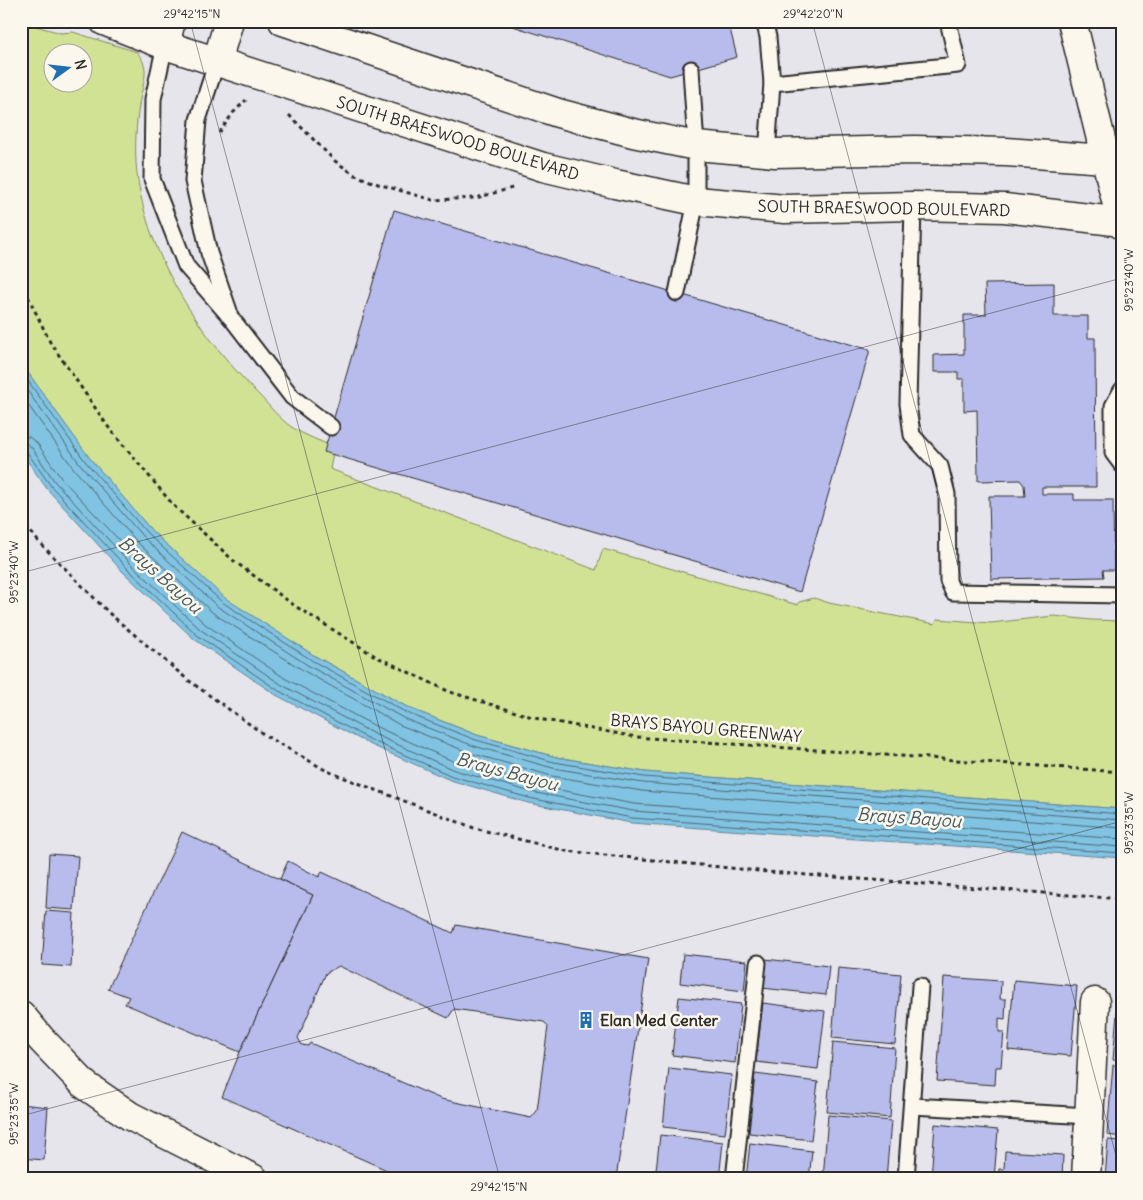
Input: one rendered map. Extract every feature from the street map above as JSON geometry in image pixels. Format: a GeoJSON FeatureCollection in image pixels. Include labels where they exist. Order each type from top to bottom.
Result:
{"type":"FeatureCollection","features":[{"type":"Feature","properties":{"kind":"main road","name":"SOUTH BRAESWOOD BOULEVARD"},"geometry":{"type":"LineString","coordinates":[[104,21],[168,33],[217,62],[543,167],[696,201],[785,209],[913,206],[1005,208],[1121,223]]}},
{"type":"Feature","properties":{"kind":"main road"},"geometry":{"type":"LineString","coordinates":[[217,62],[229,21]]}},
{"type":"Feature","properties":{"kind":"main road"},"geometry":{"type":"LineString","coordinates":[[283,21],[558,113],[633,133],[696,146],[768,153],[915,150],[1006,152],[1113,161]]}},
{"type":"Feature","properties":{"kind":"main road"},"geometry":{"type":"LineString","coordinates":[[1072,21],[1113,161],[1121,223]]}},
{"type":"Feature","properties":{"kind":"main road"},"geometry":{"type":"LineString","coordinates":[[1086,1179],[1095,1002]]}},
{"type":"Feature","properties":{"kind":"main road"},"geometry":{"type":"LineString","coordinates":[[21,1015],[85,1085],[130,1116],[253,1179]]}},
{"type":"Feature","properties":{"kind":"lane"},"geometry":{"type":"LineString","coordinates":[[764,21],[768,36],[772,83],[768,153]]}},
{"type":"Feature","properties":{"kind":"lane"},"geometry":{"type":"LineString","coordinates":[[772,83],[958,65],[948,21]]}},
{"type":"Feature","properties":{"kind":"lane"},"geometry":{"type":"LineString","coordinates":[[168,33],[153,99],[152,179],[186,266],[232,319],[292,397],[332,426]]}},
{"type":"Feature","properties":{"kind":"lane"},"geometry":{"type":"LineString","coordinates":[[217,62],[198,120],[193,181],[209,253],[232,319]]}},
{"type":"Feature","properties":{"kind":"lane"},"geometry":{"type":"LineString","coordinates":[[677,293],[696,201],[696,146],[691,69]]}},
{"type":"Feature","properties":{"kind":"lane"},"geometry":{"type":"LineString","coordinates":[[913,206],[908,404],[912,436],[940,466],[947,494],[948,580],[953,592],[1122,595]]}},
{"type":"Feature","properties":{"kind":"lane"},"geometry":{"type":"LineString","coordinates":[[1122,390],[1113,406],[1113,453],[1122,465]]}},
{"type":"Feature","properties":{"kind":"lane"},"geometry":{"type":"LineString","coordinates":[[734,1179],[758,962]]}},
{"type":"Feature","properties":{"kind":"lane"},"geometry":{"type":"LineString","coordinates":[[906,1179],[920,986]]}},
{"type":"Feature","properties":{"kind":"lane"},"geometry":{"type":"LineString","coordinates":[[912,1106],[1089,1116]]}},
{"type":"Feature","properties":{"kind":"path"},"geometry":{"type":"LineString","coordinates":[[216,138],[233,113],[247,100]]}},
{"type":"Feature","properties":{"kind":"path"},"geometry":{"type":"LineString","coordinates":[[285,111],[334,161],[355,175],[378,184],[433,200],[476,198],[522,185]]}},
{"type":"Feature","properties":{"kind":"path","name":"BRAYS BAYOU GREENWAY"},"geometry":{"type":"LineString","coordinates":[[21,282],[50,342],[109,428],[174,506],[234,561],[295,606],[375,656],[450,692],[539,719],[636,737],[1122,772]]}},
{"type":"Feature","properties":{"kind":"path"},"geometry":{"type":"LineString","coordinates":[[21,520],[38,541],[110,614],[188,680],[266,736],[326,771],[474,828],[566,851],[768,872],[1122,899]]}},
{"type":"Feature","properties":{"kind":"green space"},"geometry":{"type":"Polygon","coordinates":[[[21,22],[61,33],[73,32],[137,52],[140,56],[144,64],[145,74],[137,120],[136,163],[141,196],[149,228],[162,258],[194,317],[214,344],[274,412],[303,434],[334,447],[330,469],[596,570],[603,549],[798,605],[799,602],[814,598],[829,603],[935,624],[937,619],[991,623],[1054,616],[1122,621],[1122,809],[645,772],[556,757],[477,735],[409,708],[315,656],[225,599],[152,531],[89,458],[26,370],[21,360],[21,22]]]}},
{"type":"Feature","properties":{"kind":"water","name":"Brays Bayou"},"geometry":{"type":"Polygon","coordinates":[[[21,360],[26,370],[89,457],[152,531],[225,598],[315,656],[409,708],[477,735],[556,757],[645,772],[1122,809],[1122,858],[631,823],[528,803],[450,780],[369,744],[276,695],[194,639],[123,572],[47,489],[21,452],[21,360]]]}},
{"type":"Feature","properties":{"kind":"building"},"geometry":{"type":"Polygon","coordinates":[[[497,21],[728,21],[737,57],[670,76],[497,21]]]}},
{"type":"Feature","properties":{"kind":"building"},"geometry":{"type":"Polygon","coordinates":[[[394,210],[870,350],[800,592],[324,452],[394,210]]]}},
{"type":"Feature","properties":{"kind":"building"},"geometry":{"type":"Polygon","coordinates":[[[1054,283],[1054,316],[1088,316],[1088,338],[1095,338],[1096,487],[1042,487],[1042,494],[1074,494],[1074,500],[1113,500],[1114,570],[1103,570],[1104,577],[991,579],[989,496],[1025,496],[1024,485],[1020,480],[978,481],[977,410],[964,411],[964,379],[958,379],[958,372],[934,372],[934,355],[964,354],[964,315],[986,315],[985,284],[1054,283]]]}},
{"type":"Feature","properties":{"kind":"building"},"geometry":{"type":"Polygon","coordinates":[[[21,829],[27,830],[23,880],[21,879],[21,829]]]}},
{"type":"Feature","properties":{"kind":"building"},"geometry":{"type":"Polygon","coordinates":[[[182,832],[313,895],[240,1052],[125,1004],[129,997],[108,989],[182,832]]]}},
{"type":"Feature","properties":{"kind":"building"},"geometry":{"type":"Polygon","coordinates":[[[49,854],[78,856],[74,910],[46,908],[49,854]]]}},
{"type":"Feature","properties":{"kind":"building","name":"Elan Med Center"},"geometry":{"type":"Polygon","coordinates":[[[288,861],[319,877],[322,872],[453,933],[456,925],[648,959],[616,1179],[407,1179],[222,1097],[240,1052],[313,895],[280,879],[288,861]],[[339,966],[326,973],[298,1038],[302,1045],[308,1046],[310,1043],[441,1099],[531,1118],[537,1111],[548,1026],[544,1022],[454,1009],[448,1018],[339,966]]]}},
{"type":"Feature","properties":{"kind":"building"},"geometry":{"type":"Polygon","coordinates":[[[21,882],[24,882],[21,917],[21,882]]]}},
{"type":"Feature","properties":{"kind":"building"},"geometry":{"type":"Polygon","coordinates":[[[46,911],[74,913],[71,967],[42,965],[46,911]]]}},
{"type":"Feature","properties":{"kind":"building"},"geometry":{"type":"Polygon","coordinates":[[[683,954],[747,961],[744,991],[680,983],[683,954]]]}},
{"type":"Feature","properties":{"kind":"building"},"geometry":{"type":"Polygon","coordinates":[[[765,959],[829,966],[826,995],[762,988],[765,959]]]}},
{"type":"Feature","properties":{"kind":"building"},"geometry":{"type":"Polygon","coordinates":[[[838,968],[901,974],[895,1044],[832,1038],[838,968]]]}},
{"type":"Feature","properties":{"kind":"building"},"geometry":{"type":"Polygon","coordinates":[[[944,977],[1001,981],[1000,999],[1006,999],[1005,1019],[999,1018],[999,1032],[1004,1032],[1001,1067],[996,1067],[995,1085],[937,1081],[944,977]]]}},
{"type":"Feature","properties":{"kind":"building"},"geometry":{"type":"Polygon","coordinates":[[[1014,980],[1077,986],[1071,1056],[1008,1050],[1014,980]]]}},
{"type":"Feature","properties":{"kind":"building"},"geometry":{"type":"Polygon","coordinates":[[[1119,990],[1122,990],[1122,1061],[1113,1060],[1119,990]]]}},
{"type":"Feature","properties":{"kind":"building"},"geometry":{"type":"Polygon","coordinates":[[[679,997],[741,1004],[735,1063],[672,1055],[679,997]]]}},
{"type":"Feature","properties":{"kind":"building"},"geometry":{"type":"Polygon","coordinates":[[[763,1003],[825,1011],[818,1069],[756,1062],[763,1003]]]}},
{"type":"Feature","properties":{"kind":"building"},"geometry":{"type":"Polygon","coordinates":[[[833,1042],[895,1048],[890,1118],[827,1112],[833,1042]]]}},
{"type":"Feature","properties":{"kind":"building"},"geometry":{"type":"Polygon","coordinates":[[[1113,1065],[1122,1066],[1122,1137],[1107,1135],[1113,1065]]]}},
{"type":"Feature","properties":{"kind":"building"},"geometry":{"type":"Polygon","coordinates":[[[669,1068],[732,1075],[725,1134],[663,1127],[669,1068]]]}},
{"type":"Feature","properties":{"kind":"building"},"geometry":{"type":"Polygon","coordinates":[[[755,1074],[818,1082],[811,1140],[749,1133],[755,1074]]]}},
{"type":"Feature","properties":{"kind":"building"},"geometry":{"type":"Polygon","coordinates":[[[21,1104],[48,1107],[44,1160],[21,1158],[21,1104]]]}},
{"type":"Feature","properties":{"kind":"building"},"geometry":{"type":"Polygon","coordinates":[[[828,1115],[891,1121],[886,1179],[823,1179],[828,1115]]]}},
{"type":"Feature","properties":{"kind":"building"},"geometry":{"type":"Polygon","coordinates":[[[935,1124],[998,1130],[994,1179],[931,1179],[935,1124]]]}},
{"type":"Feature","properties":{"kind":"building"},"geometry":{"type":"Polygon","coordinates":[[[660,1135],[723,1142],[719,1179],[655,1179],[660,1135]]]}},
{"type":"Feature","properties":{"kind":"building"},"geometry":{"type":"Polygon","coordinates":[[[1108,1140],[1122,1141],[1122,1179],[1105,1179],[1108,1140]]]}},
{"type":"Feature","properties":{"kind":"building"},"geometry":{"type":"Polygon","coordinates":[[[750,1143],[812,1151],[809,1179],[746,1179],[750,1143]]]}},
{"type":"Feature","properties":{"kind":"building"},"geometry":{"type":"Polygon","coordinates":[[[1005,1151],[1063,1155],[1062,1179],[998,1179],[999,1169],[1004,1169],[1005,1151]]]}},
{"type":"Feature","properties":{"kind":"place","name":"Elan Med Center"},"geometry":{"type":"Point","coordinates":[586,1020]}}]}
